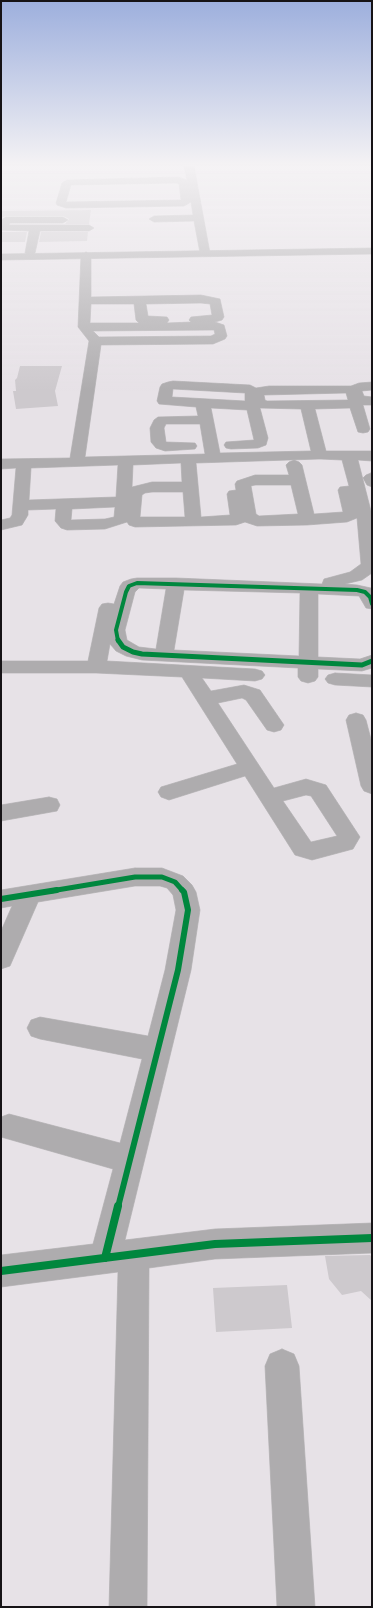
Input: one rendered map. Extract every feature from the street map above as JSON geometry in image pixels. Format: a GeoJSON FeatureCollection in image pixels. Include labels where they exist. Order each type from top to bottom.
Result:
{"type":"FeatureCollection","features":[{"type":"Feature","properties":{"kind":"street"},"geometry":{"type":"LineString","coordinates":[[30,253],[32,241]]}},
{"type":"Feature","properties":{"kind":"street"},"geometry":{"type":"LineString","coordinates":[[202,241],[204,252]]}},
{"type":"Feature","properties":{"kind":"street"},"geometry":{"type":"LineString","coordinates":[[1,257],[86,256],[372,247]]}},
{"type":"Feature","properties":{"kind":"street"},"geometry":{"type":"LineString","coordinates":[[1,253],[372,251]]}},
{"type":"Feature","properties":{"kind":"street"},"geometry":{"type":"LineString","coordinates":[[77,463],[95,341],[84,325],[86,256]]}},
{"type":"Feature","properties":{"kind":"street"},"geometry":{"type":"LineString","coordinates":[[85,302],[145,300],[210,300],[216,302],[218,317],[214,319],[152,320],[145,300]]}},
{"type":"Feature","properties":{"kind":"street"},"geometry":{"type":"LineString","coordinates":[[84,325],[129,322]]}},
{"type":"Feature","properties":{"kind":"street"},"geometry":{"type":"LineString","coordinates":[[84,325],[215,326],[220,328],[221,336],[218,338],[204,340],[95,341]]}},
{"type":"Feature","properties":{"kind":"street"},"geometry":{"type":"LineString","coordinates":[[1,464],[188,460],[213,452],[258,444],[261,438],[252,403],[252,392],[250,389],[173,385],[167,387],[164,401],[203,405],[239,406],[247,406],[252,403]]}},
{"type":"Feature","properties":{"kind":"street"},"geometry":{"type":"LineString","coordinates":[[372,386],[359,387],[355,389],[359,399],[365,402],[372,401]]}},
{"type":"Feature","properties":{"kind":"street"},"geometry":{"type":"LineString","coordinates":[[356,404],[265,405],[258,402],[257,394],[261,391],[269,390],[340,388],[352,391],[356,404],[363,428]]}},
{"type":"Feature","properties":{"kind":"street"},"geometry":{"type":"LineString","coordinates":[[307,404],[320,455]]}},
{"type":"Feature","properties":{"kind":"street"},"geometry":{"type":"LineString","coordinates":[[203,405],[213,452]]}},
{"type":"Feature","properties":{"kind":"street"},"geometry":{"type":"LineString","coordinates":[[206,420],[163,420],[159,423],[158,442],[165,447],[213,452],[295,469],[337,470],[341,474],[352,510],[352,514],[347,518],[257,521],[248,517],[243,484],[246,482],[295,469],[320,455],[372,456]]}},
{"type":"Feature","properties":{"kind":"street"},"geometry":{"type":"LineString","coordinates":[[96,667],[112,590],[116,584],[130,576],[324,583],[343,581],[356,576],[370,566],[366,523],[349,456]]}},
{"type":"Feature","properties":{"kind":"street"},"geometry":{"type":"LineString","coordinates":[[188,460],[193,522]]}},
{"type":"Feature","properties":{"kind":"street"},"geometry":{"type":"LineString","coordinates":[[64,504],[63,521],[67,525],[105,524],[120,520],[123,514],[126,462]]}},
{"type":"Feature","properties":{"kind":"street"},"geometry":{"type":"LineString","coordinates":[[1,525],[16,522],[20,514],[24,464]]}},
{"type":"Feature","properties":{"kind":"street"},"geometry":{"type":"LineString","coordinates":[[295,469],[307,520]]}},
{"type":"Feature","properties":{"kind":"street"},"geometry":{"type":"LineString","coordinates":[[190,487],[152,487],[140,489],[134,494],[132,518],[134,522],[230,521],[239,518],[232,478]]}},
{"type":"Feature","properties":{"kind":"street"},"geometry":{"type":"LineString","coordinates":[[21,505],[124,502]]}},
{"type":"Feature","properties":{"kind":"street"},"geometry":{"type":"LineString","coordinates":[[372,604],[370,597],[365,592],[357,590],[147,582],[129,586],[116,630],[118,642],[123,647],[133,652],[142,654],[308,670],[372,681]]}},
{"type":"Feature","properties":{"kind":"street"},"geometry":{"type":"LineString","coordinates":[[164,655],[176,583]]}},
{"type":"Feature","properties":{"kind":"street"},"geometry":{"type":"LineString","coordinates":[[308,670],[309,588]]}},
{"type":"Feature","properties":{"kind":"street"},"geometry":{"type":"LineString","coordinates":[[1,667],[96,667],[188,672],[308,670],[362,665],[372,661]]}},
{"type":"Feature","properties":{"kind":"street"},"geometry":{"type":"LineString","coordinates":[[188,672],[269,797]]}},
{"type":"Feature","properties":{"kind":"street"},"geometry":{"type":"LineString","coordinates":[[205,699],[244,691],[254,695],[274,725]]}},
{"type":"Feature","properties":{"kind":"street"},"geometry":{"type":"LineString","coordinates":[[356,720],[372,786]]}},
{"type":"Feature","properties":{"kind":"street"},"geometry":{"type":"LineString","coordinates":[[169,792],[250,767]]}},
{"type":"Feature","properties":{"kind":"street"},"geometry":{"type":"LineString","coordinates":[[1,813],[49,805]]}},
{"type":"Feature","properties":{"kind":"street"},"geometry":{"type":"LineString","coordinates":[[1,899],[135,877],[162,877],[175,882],[184,892],[188,910],[179,963],[130,1160],[119,1256],[128,1607]]}},
{"type":"Feature","properties":{"kind":"street"},"geometry":{"type":"LineString","coordinates":[[1,959],[30,894]]}},
{"type":"Feature","properties":{"kind":"street"},"geometry":{"type":"LineString","coordinates":[[40,1028],[158,1050]]}},
{"type":"Feature","properties":{"kind":"street"},"geometry":{"type":"LineString","coordinates":[[9,1127],[130,1160]]}},
{"type":"Feature","properties":{"kind":"street"},"geometry":{"type":"LineString","coordinates":[[1,1271],[215,1244],[372,1238]]}},
{"type":"Feature","properties":{"kind":"street"},"geometry":{"type":"LineString","coordinates":[[282,1366],[296,1607]]}},
{"type":"Feature","properties":{"kind":"building"},"geometry":{"type":"Polygon","coordinates":[[[1,241],[25,241],[25,242],[1,241]]]}},
{"type":"Feature","properties":{"kind":"building"},"geometry":{"type":"Polygon","coordinates":[[[39,241],[85,241],[39,242],[39,241]]]}},
{"type":"Feature","properties":{"kind":"building"},"geometry":{"type":"Polygon","coordinates":[[[20,366],[62,366],[55,391],[58,406],[16,409],[13,391],[16,391],[15,380],[17,378],[20,366]]]}},
{"type":"Feature","properties":{"kind":"building"},"geometry":{"type":"Polygon","coordinates":[[[370,1255],[372,1257],[372,1301],[361,1291],[342,1295],[329,1279],[325,1256],[370,1255]]]}},
{"type":"Feature","properties":{"kind":"building"},"geometry":{"type":"Polygon","coordinates":[[[287,1285],[292,1328],[216,1332],[213,1288],[287,1285]]]}},
{"type":"Feature","properties":{"kind":"cycle path"},"geometry":{"type":"LineString","coordinates":[[372,604],[370,597],[365,592],[357,590],[137,583],[129,586],[126,592],[116,630],[118,642],[123,647],[133,652],[142,654],[362,665],[372,661]]}},
{"type":"Feature","properties":{"kind":"cycle path"},"geometry":{"type":"LineString","coordinates":[[1,899],[135,877],[162,877],[175,882],[184,892],[188,910],[178,970],[105,1258]]}},
{"type":"Feature","properties":{"kind":"cycle path"},"geometry":{"type":"LineString","coordinates":[[1,1271],[215,1244],[372,1238]]}}]}
